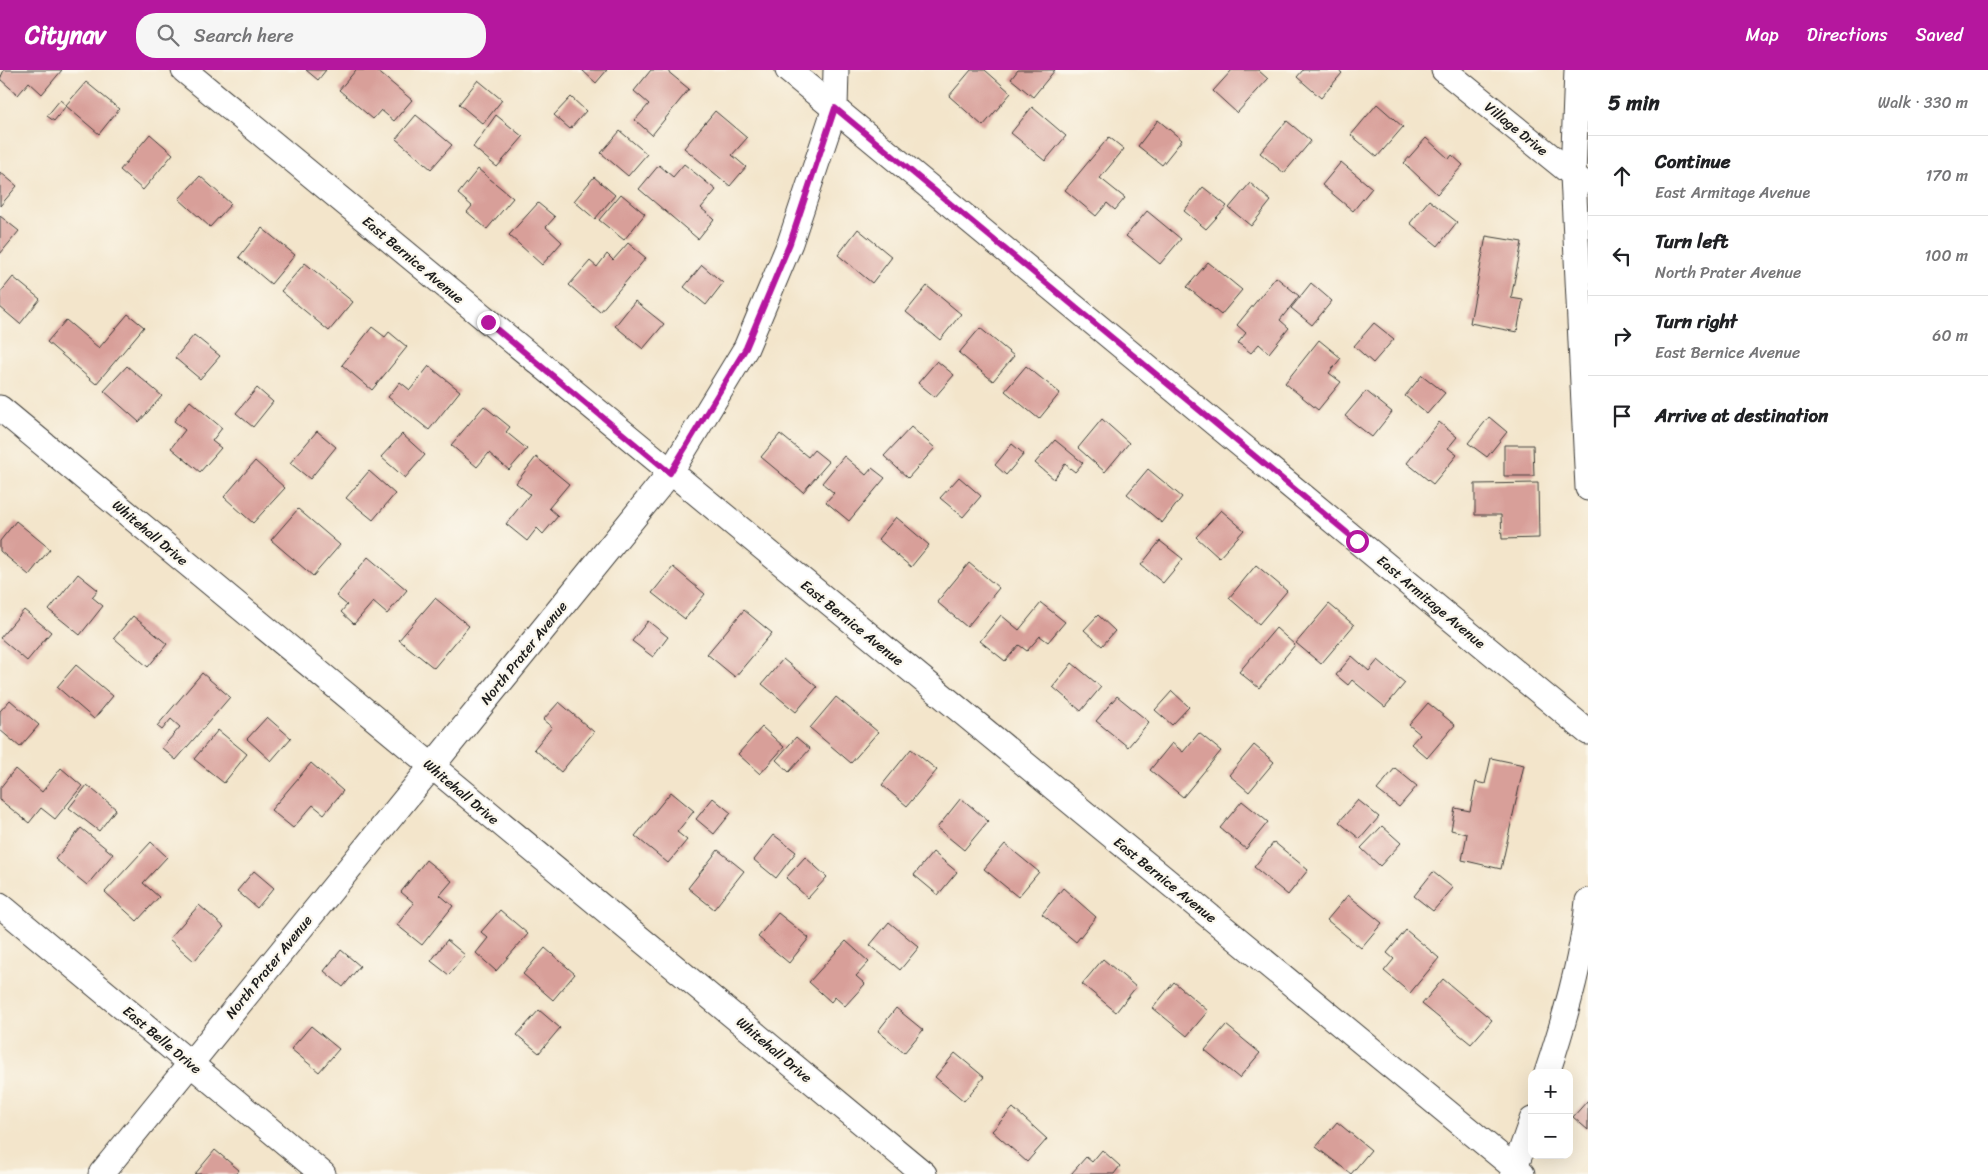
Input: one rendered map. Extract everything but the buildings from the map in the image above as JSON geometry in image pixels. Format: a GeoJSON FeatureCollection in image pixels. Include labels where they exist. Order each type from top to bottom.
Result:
{"type":"FeatureCollection","features":[{"type":"Feature","properties":{"kind":"street","name":"East Bernice Avenue"},"geometry":{"type":"LineString","coordinates":[[184,70],[1517,1172]]}},
{"type":"Feature","properties":{"kind":"street","name":"East Armitage Avenue"},"geometry":{"type":"LineString","coordinates":[[788,70],[1588,732]]}},
{"type":"Feature","properties":{"kind":"street","name":"North Prater Avenue"},"geometry":{"type":"LineString","coordinates":[[101,1174],[670,473],[746,348],[790,243],[835,108],[836,70]]}},
{"type":"Feature","properties":{"kind":"street","name":"Village Drive"},"geometry":{"type":"LineString","coordinates":[[1444,70],[1581,181]]}},
{"type":"Feature","properties":{"kind":"street"},"geometry":{"type":"LineString","coordinates":[[1577,70],[1588,488]]}},
{"type":"Feature","properties":{"kind":"street","name":"Whitehall Drive"},"geometry":{"type":"LineString","coordinates":[[0,408],[924,1174]]}},
{"type":"Feature","properties":{"kind":"street"},"geometry":{"type":"LineString","coordinates":[[1548,1069],[1559,1037],[1586,922],[1588,900]]}},
{"type":"Feature","properties":{"kind":"street","name":"East Belle Drive"},"geometry":{"type":"LineString","coordinates":[[0,905],[323,1174]]}},
{"type":"Feature","properties":{"kind":"street"},"geometry":{"type":"LineString","coordinates":[[1517,1172],[1528,1134]]}},
{"type":"Feature","properties":{"kind":"route"},"geometry":{"type":"LineString","coordinates":[[488,322],[670,473],[746,348],[790,243],[835,108],[1357,541]]}}]}
